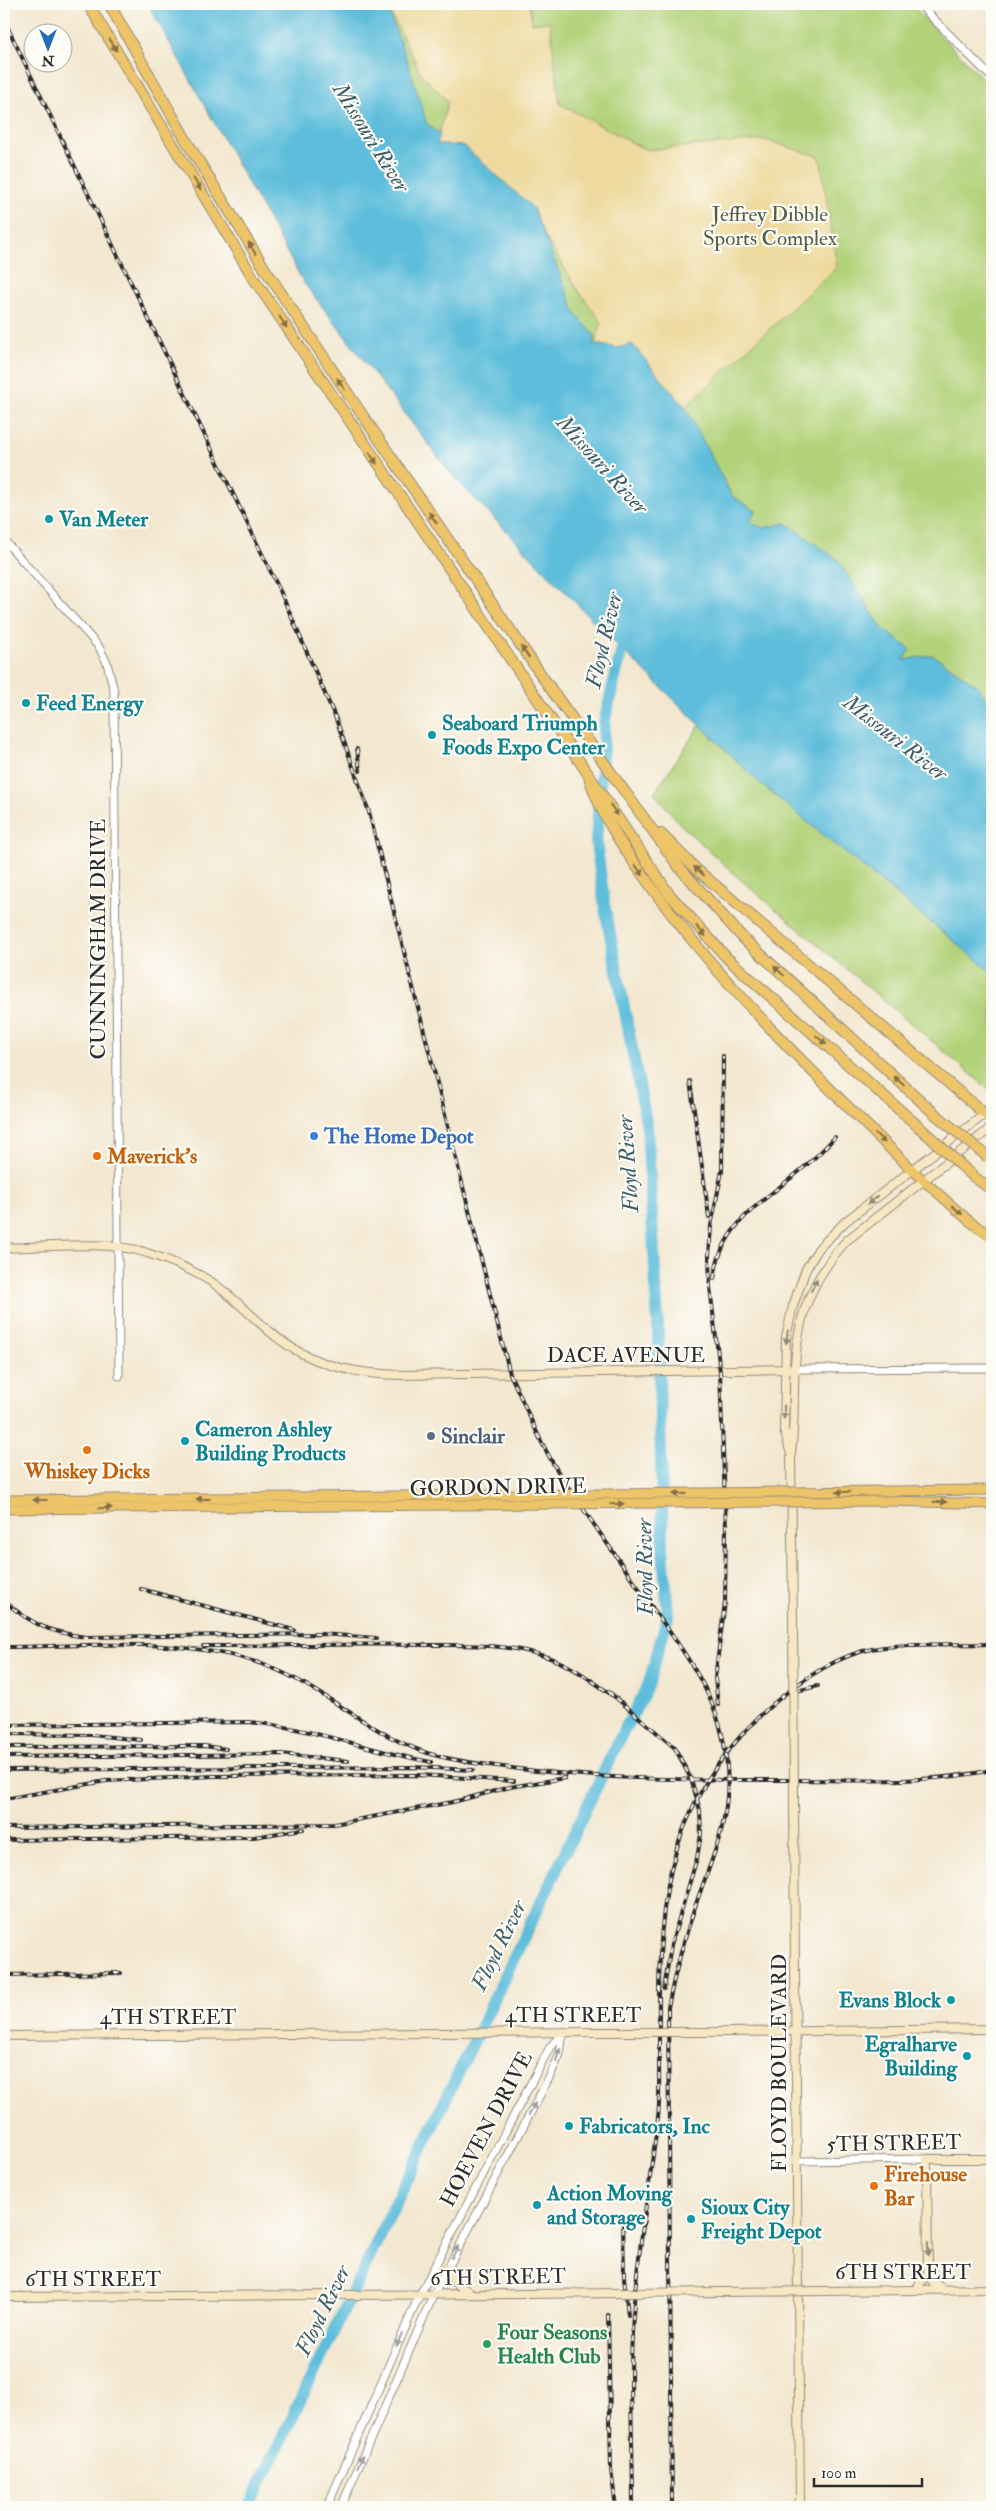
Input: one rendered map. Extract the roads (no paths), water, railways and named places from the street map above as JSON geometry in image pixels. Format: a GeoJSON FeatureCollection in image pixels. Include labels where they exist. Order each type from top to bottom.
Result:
{"type":"FeatureCollection","features":[{"type":"Feature","properties":{"kind":"highway"},"geometry":{"type":"LineString","coordinates":[[88,4],[254,279],[669,894],[728,959],[974,1177],[992,1190]]}},
{"type":"Feature","properties":{"kind":"highway"},"geometry":{"type":"LineString","coordinates":[[109,4],[190,146],[265,269],[361,414],[553,692],[679,867],[743,938],[935,1114],[990,1159]]}},
{"type":"Feature","properties":{"kind":"highway"},"geometry":{"type":"LineString","coordinates":[[586,770],[596,798],[634,863],[665,906],[732,987],[912,1170]]}},
{"type":"Feature","properties":{"kind":"highway"},"geometry":{"type":"LineString","coordinates":[[611,773],[650,822],[684,857],[989,1117]]}},
{"type":"Feature","properties":{"kind":"main road"},"geometry":{"type":"LineString","coordinates":[[791,1453],[784,1430],[786,1337],[799,1283],[819,1248],[846,1220],[912,1170],[989,1117]]}},
{"type":"Feature","properties":{"kind":"main road"},"geometry":{"type":"LineString","coordinates":[[791,1453],[795,1428],[795,1369],[805,1306],[812,1287],[826,1264],[846,1241],[864,1225],[992,1127]]}},
{"type":"Feature","properties":{"kind":"main road"},"geometry":{"type":"LineString","coordinates":[[912,1170],[968,1220],[992,1237]]}},
{"type":"Feature","properties":{"kind":"main road","name":"DACE AVENUE"},"geometry":{"type":"LineString","coordinates":[[4,1248],[118,1246],[161,1258],[212,1282],[270,1333],[304,1355],[353,1373],[401,1375],[704,1372],[795,1369]]}},
{"type":"Feature","properties":{"kind":"main road","name":"FLOYD BOULEVARD"},"geometry":{"type":"LineString","coordinates":[[791,1453],[800,2507]]}},
{"type":"Feature","properties":{"kind":"main road","name":"GORDON DRIVE"},"geometry":{"type":"LineString","coordinates":[[4,1500],[992,1490]]}},
{"type":"Feature","properties":{"kind":"main road","name":"GORDON DRIVE"},"geometry":{"type":"LineString","coordinates":[[4,1509],[891,1501],[992,1504]]}},
{"type":"Feature","properties":{"kind":"main road","name":"4TH STREET"},"geometry":{"type":"LineString","coordinates":[[4,2036],[992,2029]]}},
{"type":"Feature","properties":{"kind":"main road"},"geometry":{"type":"LineString","coordinates":[[927,2159],[928,2273],[933,2282],[944,2290]]}},
{"type":"Feature","properties":{"kind":"main road","name":"5TH STREET"},"geometry":{"type":"LineString","coordinates":[[927,2159],[992,2159]]}},
{"type":"Feature","properties":{"kind":"main road"},"geometry":{"type":"LineString","coordinates":[[447,2268],[449,2277],[457,2285],[474,2295]]}},
{"type":"Feature","properties":{"kind":"main road"},"geometry":{"type":"LineString","coordinates":[[915,2290],[928,2273]]}},
{"type":"Feature","properties":{"kind":"main road","name":"6TH STREET"},"geometry":{"type":"LineString","coordinates":[[4,2297],[433,2296],[992,2289]]}},
{"type":"Feature","properties":{"kind":"street"},"geometry":{"type":"LineString","coordinates":[[919,4],[992,78]]}},
{"type":"Feature","properties":{"kind":"street","name":"CUNNINGHAM DRIVE"},"geometry":{"type":"LineString","coordinates":[[4,540],[99,647],[107,662],[114,691],[120,1376]]}},
{"type":"Feature","properties":{"kind":"street","name":"DACE AVENUE"},"geometry":{"type":"LineString","coordinates":[[795,1369],[992,1368]]}},
{"type":"Feature","properties":{"kind":"street","name":"HOEVEN DRIVE"},"geometry":{"type":"LineString","coordinates":[[341,2507],[433,2296],[549,2078],[560,2054],[563,2032]]}},
{"type":"Feature","properties":{"kind":"street","name":"HOEVEN DRIVE"},"geometry":{"type":"LineString","coordinates":[[327,2507],[419,2296],[550,2047],[563,2032]]}},
{"type":"Feature","properties":{"kind":"street","name":"5TH STREET"},"geometry":{"type":"LineString","coordinates":[[797,2161],[927,2159]]}},
{"type":"Feature","properties":{"kind":"water","name":"Missouri River"},"geometry":{"type":"Polygon","coordinates":[[[148,4],[386,4],[409,66],[427,124],[440,134],[437,144],[464,146],[533,208],[576,314],[595,336],[593,344],[618,348],[632,344],[685,407],[732,496],[756,511],[750,522],[763,528],[786,523],[837,559],[882,628],[910,649],[904,660],[933,655],[978,686],[992,709],[992,972],[762,785],[603,631],[452,475],[304,283],[148,4]]]}},
{"type":"Feature","properties":{"kind":"waterway","name":"Floyd River"},"geometry":{"type":"LineString","coordinates":[[249,2507],[622,1734],[648,1686],[668,1616],[663,1548],[658,1324],[647,1127],[605,908],[596,842],[605,719],[626,632]]}},
{"type":"Feature","properties":{"kind":"railway"},"geometry":{"type":"LineString","coordinates":[[4,20],[281,593],[336,719],[369,812],[510,1374],[535,1429],[564,1481],[679,1645],[693,1668],[716,1714],[723,1740],[727,1767],[727,1797],[723,1824],[684,1940],[668,2007],[672,2507]]}},
{"type":"Feature","properties":{"kind":"railway"},"geometry":{"type":"LineString","coordinates":[[357,749],[360,771]]}},
{"type":"Feature","properties":{"kind":"railway"},"geometry":{"type":"LineString","coordinates":[[718,1705],[715,1678],[725,1602],[726,1528],[720,1372],[710,1287],[709,1256],[711,1226],[722,1171],[723,1056]]}},
{"type":"Feature","properties":{"kind":"railway"},"geometry":{"type":"LineString","coordinates":[[690,1081],[709,1217]]}},
{"type":"Feature","properties":{"kind":"railway"},"geometry":{"type":"LineString","coordinates":[[714,1279],[724,1245],[743,1218],[821,1152],[835,1137]]}},
{"type":"Feature","properties":{"kind":"railway"},"geometry":{"type":"LineString","coordinates":[[141,1589],[294,1630]]}},
{"type":"Feature","properties":{"kind":"railway"},"geometry":{"type":"LineString","coordinates":[[4,1601],[33,1622],[51,1630],[86,1637],[321,1634],[376,1638]]}},
{"type":"Feature","properties":{"kind":"railway"},"geometry":{"type":"LineString","coordinates":[[203,1646],[374,1644],[503,1647],[531,1652],[563,1663],[613,1696]]}},
{"type":"Feature","properties":{"kind":"railway"},"geometry":{"type":"LineString","coordinates":[[633,2507],[632,2328],[637,2269],[659,2104],[661,1945],[666,1895],[677,1848],[696,1802],[724,1757],[763,1713],[797,1685],[836,1661],[863,1651],[892,1646],[992,1644]]}},
{"type":"Feature","properties":{"kind":"railway"},"geometry":{"type":"LineString","coordinates":[[4,1647],[137,1645],[204,1650],[236,1657],[267,1666],[289,1676],[372,1727],[415,1748],[438,1756],[478,1764],[552,1773],[654,1779],[721,1780],[865,1781],[942,1777],[992,1770]]}},
{"type":"Feature","properties":{"kind":"railway"},"geometry":{"type":"LineString","coordinates":[[796,1691],[818,1686]]}},
{"type":"Feature","properties":{"kind":"railway"},"geometry":{"type":"LineString","coordinates":[[608,1691],[675,1748],[691,1779],[700,1810],[701,1834],[697,1858],[671,1945],[664,1989]]}},
{"type":"Feature","properties":{"kind":"railway"},"geometry":{"type":"LineString","coordinates":[[4,1725],[248,1722],[317,1734],[431,1762]]}},
{"type":"Feature","properties":{"kind":"railway"},"geometry":{"type":"LineString","coordinates":[[4,1734],[92,1735],[141,1740]]}},
{"type":"Feature","properties":{"kind":"railway"},"geometry":{"type":"LineString","coordinates":[[4,1747],[204,1746],[226,1749]]}},
{"type":"Feature","properties":{"kind":"railway"},"geometry":{"type":"LineString","coordinates":[[4,1757],[281,1754],[348,1761]]}},
{"type":"Feature","properties":{"kind":"railway"},"geometry":{"type":"LineString","coordinates":[[4,1770],[413,1767],[473,1770]]}},
{"type":"Feature","properties":{"kind":"railway"},"geometry":{"type":"LineString","coordinates":[[4,1799],[106,1781],[214,1776],[419,1775],[514,1781]]}},
{"type":"Feature","properties":{"kind":"railway"},"geometry":{"type":"LineString","coordinates":[[4,1828],[334,1824],[453,1802],[510,1787],[565,1778]]}},
{"type":"Feature","properties":{"kind":"railway"},"geometry":{"type":"LineString","coordinates":[[4,1840],[254,1837],[303,1829]]}},
{"type":"Feature","properties":{"kind":"railway"},"geometry":{"type":"LineString","coordinates":[[4,1975],[121,1973]]}},
{"type":"Feature","properties":{"kind":"railway"},"geometry":{"type":"LineString","coordinates":[[623,2216],[624,2277],[628,2315]]}},
{"type":"Feature","properties":{"kind":"railway"},"geometry":{"type":"LineString","coordinates":[[608,2315],[611,2470],[616,2507]]}},
{"type":"Feature","properties":{"kind":"place","name":"Van Meter"},"geometry":{"type":"Point","coordinates":[49,519]}},
{"type":"Feature","properties":{"kind":"place","name":"Feed Energy"},"geometry":{"type":"Point","coordinates":[26,703]}},
{"type":"Feature","properties":{"kind":"place","name":"Seaboard Triumph Foods Expo Center"},"geometry":{"type":"Point","coordinates":[432,735]}},
{"type":"Feature","properties":{"kind":"place","name":"The Home Depot"},"geometry":{"type":"Point","coordinates":[314,1136]}},
{"type":"Feature","properties":{"kind":"place","name":"Maverick's"},"geometry":{"type":"Point","coordinates":[97,1156]}},
{"type":"Feature","properties":{"kind":"place","name":"Sinclair"},"geometry":{"type":"Point","coordinates":[431,1436]}},
{"type":"Feature","properties":{"kind":"place","name":"Cameron Ashley Building Products"},"geometry":{"type":"Point","coordinates":[185,1441]}},
{"type":"Feature","properties":{"kind":"place","name":"Whiskey Dicks"},"geometry":{"type":"Point","coordinates":[87,1450]}},
{"type":"Feature","properties":{"kind":"place","name":"Evans Block"},"geometry":{"type":"Point","coordinates":[951,2000]}},
{"type":"Feature","properties":{"kind":"place","name":"Egralharve Building"},"geometry":{"type":"Point","coordinates":[967,2056]}},
{"type":"Feature","properties":{"kind":"place","name":"Fabricators, Inc"},"geometry":{"type":"Point","coordinates":[569,2126]}},
{"type":"Feature","properties":{"kind":"place","name":"Firehouse Bar"},"geometry":{"type":"Point","coordinates":[874,2186]}},
{"type":"Feature","properties":{"kind":"place","name":"Action Moving and Storage"},"geometry":{"type":"Point","coordinates":[537,2205]}},
{"type":"Feature","properties":{"kind":"place","name":"Sioux City Freight Depot"},"geometry":{"type":"Point","coordinates":[691,2219]}},
{"type":"Feature","properties":{"kind":"place","name":"Four Seasons Health Club"},"geometry":{"type":"Point","coordinates":[487,2344]}},
{"type":"Feature","properties":{"kind":"park label","name":"Jeffrey Dibble Sports Complex"},"geometry":{"type":"Point","coordinates":[770,226]}}]}
